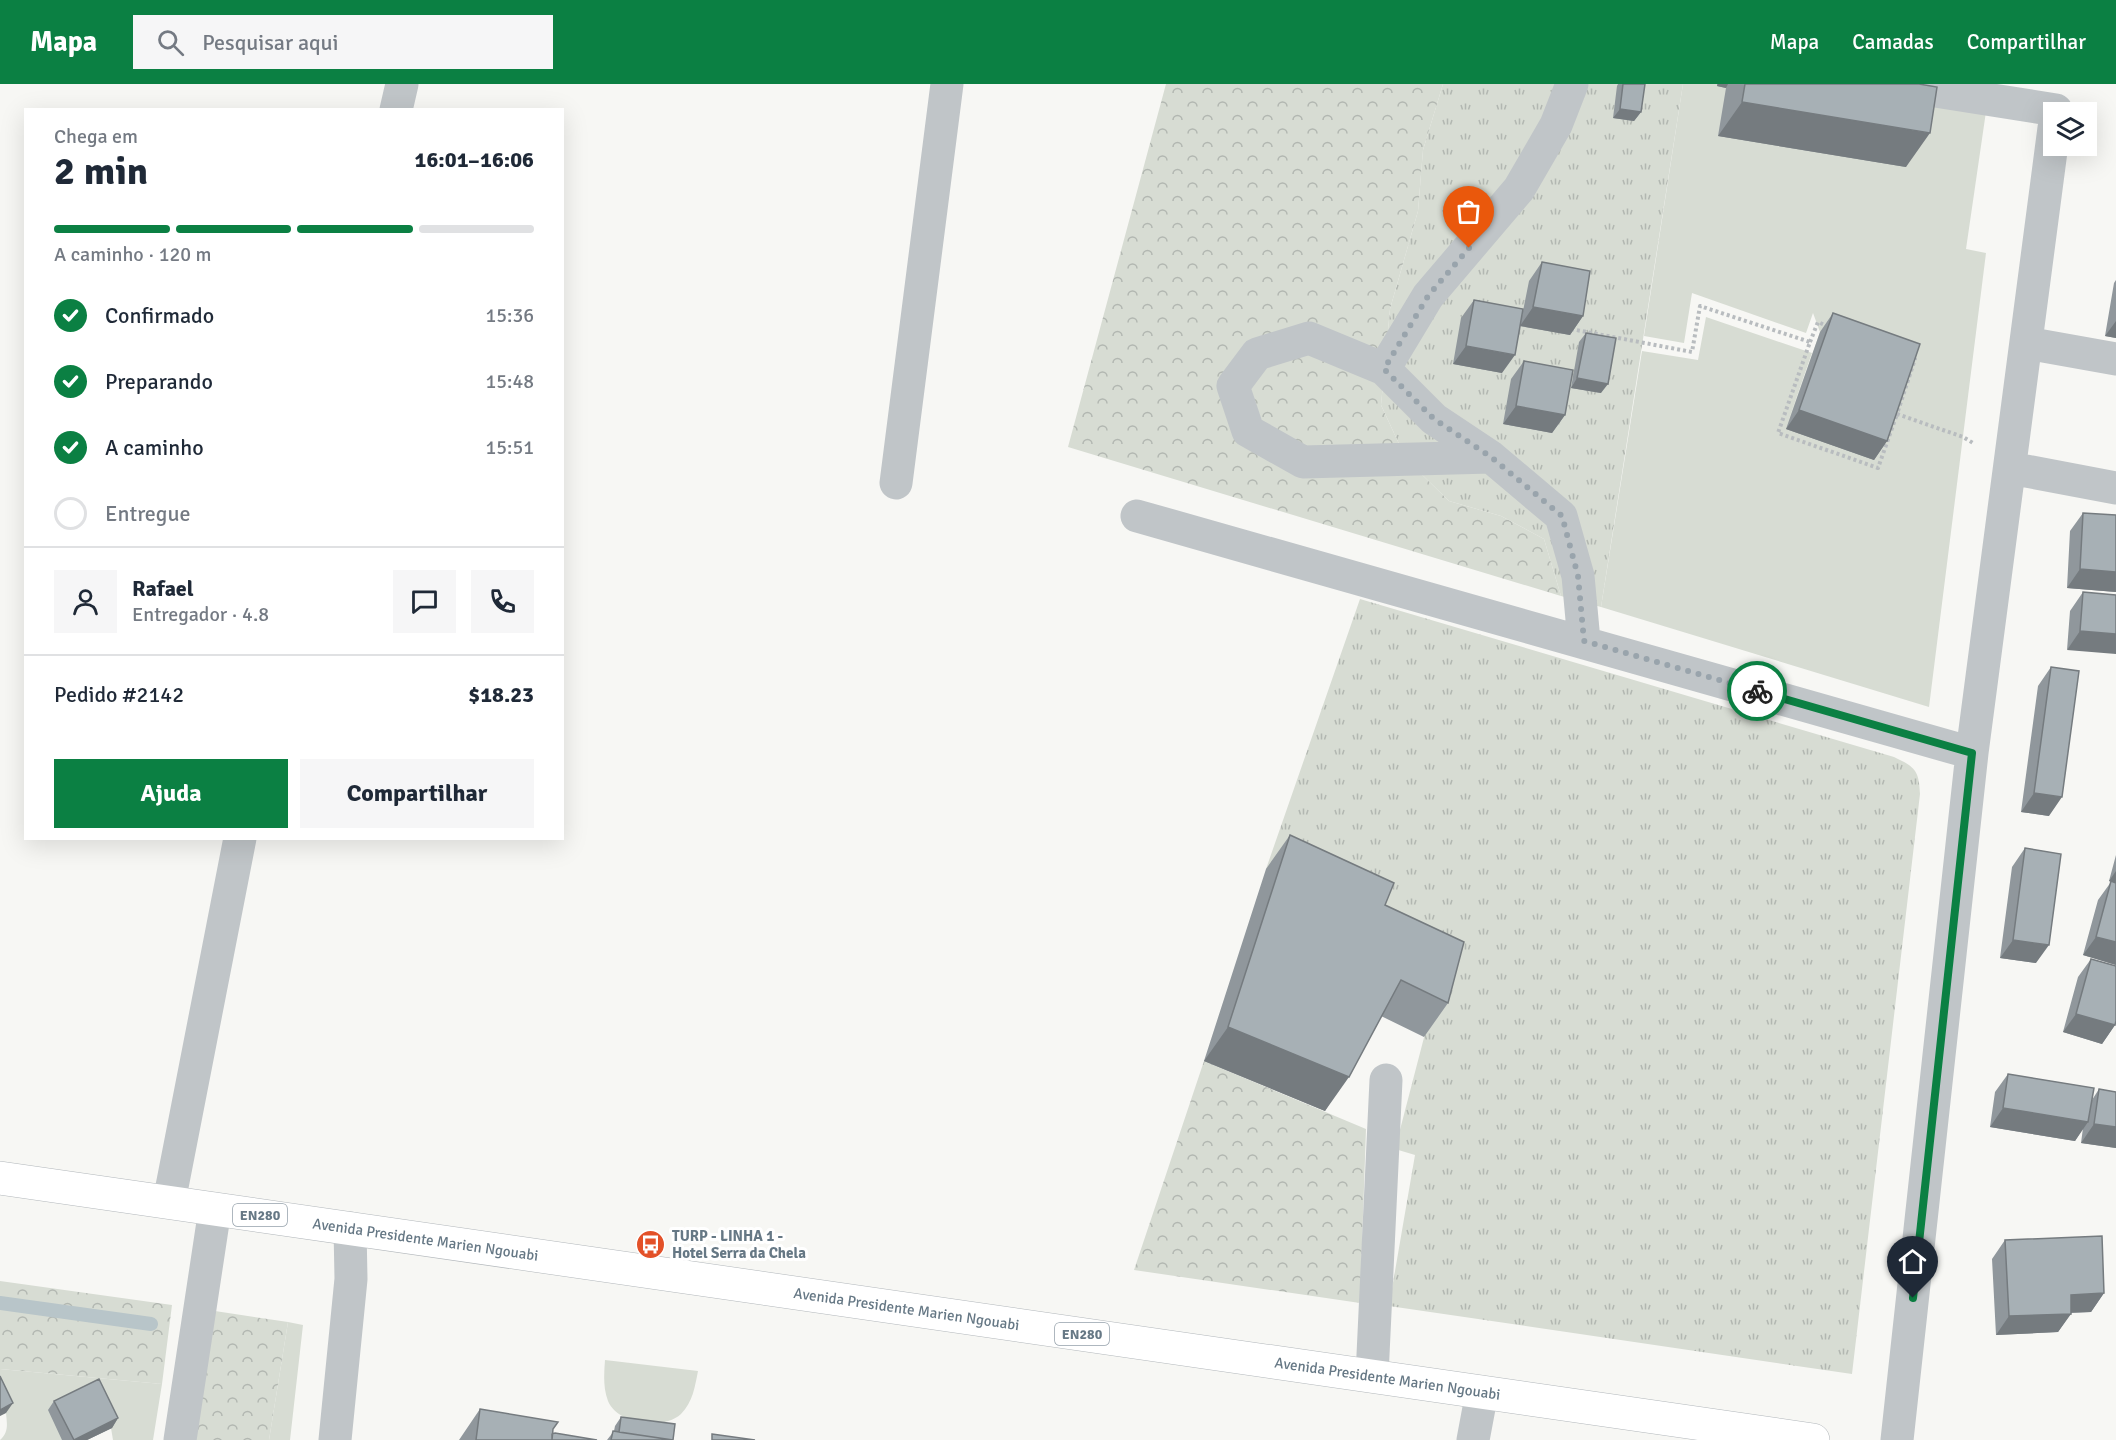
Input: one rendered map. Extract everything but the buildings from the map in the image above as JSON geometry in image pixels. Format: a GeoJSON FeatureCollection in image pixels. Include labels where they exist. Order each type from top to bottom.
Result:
{"type":"FeatureCollection","features":[{"type":"Feature","properties":{"kind":"main road","name":"Avenida Presidente Marien Ngouabi"},"geometry":{"type":"LineString","coordinates":[[0,1178],[1813,1440]]}},
{"type":"Feature","properties":{"kind":"street"},"geometry":{"type":"LineString","coordinates":[[396,108],[402,84]]}},
{"type":"Feature","properties":{"kind":"street"},"geometry":{"type":"LineString","coordinates":[[896,483],[947,84]]}},
{"type":"Feature","properties":{"kind":"street"},"geometry":{"type":"LineString","coordinates":[[1384,369],[1428,296],[1520,189],[1556,125],[1572,84]]}},
{"type":"Feature","properties":{"kind":"street"},"geometry":{"type":"LineString","coordinates":[[1890,84],[2043,107]]}},
{"type":"Feature","properties":{"kind":"street"},"geometry":{"type":"LineString","coordinates":[[1897,1440],[1972,753],[2050,156]]}},
{"type":"Feature","properties":{"kind":"street"},"geometry":{"type":"LineString","coordinates":[[1491,457],[1303,462],[1248,432],[1233,386],[1257,354],[1309,338],[1384,369],[1434,419],[1491,457],[1562,516],[1578,576],[1584,641]]}},
{"type":"Feature","properties":{"kind":"street"},"geometry":{"type":"LineString","coordinates":[[2026,343],[2116,359]]}},
{"type":"Feature","properties":{"kind":"street"},"geometry":{"type":"LineString","coordinates":[[2010,468],[2116,488]]}},
{"type":"Feature","properties":{"kind":"street"},"geometry":{"type":"LineString","coordinates":[[1137,516],[1584,641],[1972,753]]}},
{"type":"Feature","properties":{"kind":"street"},"geometry":{"type":"LineString","coordinates":[[169,1202],[240,840]]}},
{"type":"Feature","properties":{"kind":"street"},"geometry":{"type":"LineString","coordinates":[[1372,1376],[1386,1080]]}},
{"type":"Feature","properties":{"kind":"street"},"geometry":{"type":"LineString","coordinates":[[180,1440],[215,1209]]}},
{"type":"Feature","properties":{"kind":"street"},"geometry":{"type":"LineString","coordinates":[[335,1440],[351,1279],[350,1228]]}},
{"type":"Feature","properties":{"kind":"street"},"geometry":{"type":"LineString","coordinates":[[1473,1440],[1482,1392]]}},
{"type":"Feature","properties":{"kind":"path"},"geometry":{"type":"LineString","coordinates":[[1571,329],[1692,352],[1700,306],[1810,342]]}},
{"type":"Feature","properties":{"kind":"path"},"geometry":{"type":"LineString","coordinates":[[1828,326],[1818,322],[1778,433],[1878,468],[1916,359],[1905,355]]}},
{"type":"Feature","properties":{"kind":"path"},"geometry":{"type":"LineString","coordinates":[[1891,411],[1963,437],[2010,468]]}},
{"type":"Feature","properties":{"kind":"green space"},"geometry":{"type":"Polygon","coordinates":[[[1166,84],[1443,84],[1423,150],[1418,211],[1390,309],[1381,405],[1406,459],[1449,501],[1501,516],[1544,539],[1561,596],[1068,447],[1166,84]]]}},
{"type":"Feature","properties":{"kind":"green space"},"geometry":{"type":"Polygon","coordinates":[[[1443,84],[1683,84],[1601,607],[1561,596],[1544,539],[1501,516],[1449,501],[1406,459],[1381,405],[1390,309],[1418,211],[1423,150],[1443,84]]]}},
{"type":"Feature","properties":{"kind":"green space"},"geometry":{"type":"Polygon","coordinates":[[[1683,84],[1990,84],[1966,249],[1986,253],[1929,707],[1601,607],[1642,351],[1698,360],[1706,317],[1812,353],[1786,428],[1820,332],[1813,313],[1806,333],[1692,293],[1684,343],[1644,336],[1683,84]]]}},
{"type":"Feature","properties":{"kind":"green space"},"geometry":{"type":"Polygon","coordinates":[[[1360,599],[1894,757],[1915,770],[1920,794],[1852,1374],[1389,1306],[1415,1155],[1395,1149],[1440,976],[1266,869],[1360,599]]]}},
{"type":"Feature","properties":{"kind":"green space"},"geometry":{"type":"Polygon","coordinates":[[[1204,1061],[1366,1129],[1360,1303],[1134,1270],[1204,1061]]]}},
{"type":"Feature","properties":{"kind":"green space"},"geometry":{"type":"Polygon","coordinates":[[[0,1281],[172,1305],[162,1384],[0,1369],[0,1281]]]}},
{"type":"Feature","properties":{"kind":"green space"},"geometry":{"type":"Polygon","coordinates":[[[215,1311],[288,1322],[269,1440],[195,1440],[215,1311]]]}},
{"type":"Feature","properties":{"kind":"green space"},"geometry":{"type":"Polygon","coordinates":[[[288,1322],[303,1325],[290,1440],[269,1440],[288,1322]]]}},
{"type":"Feature","properties":{"kind":"green space"},"geometry":{"type":"Polygon","coordinates":[[[605,1360],[698,1371],[693,1394],[681,1414],[673,1419],[653,1423],[631,1420],[613,1409],[608,1401],[604,1381],[605,1360]]]}},
{"type":"Feature","properties":{"kind":"green space"},"geometry":{"type":"Polygon","coordinates":[[[0,1369],[162,1384],[153,1440],[113,1440],[111,1428],[87,1440],[0,1440],[5,1434],[7,1424],[6,1413],[0,1416],[0,1369]]]}},
{"type":"Feature","properties":{"kind":"waterway"},"geometry":{"type":"LineString","coordinates":[[0,1303],[151,1324]]}},
{"type":"Feature","properties":{"kind":"way so far"},"geometry":{"type":"LineString","coordinates":[[1469,248],[1428,296],[1384,369],[1434,419],[1491,457],[1562,516],[1578,576],[1584,641],[1757,691]]}},
{"type":"Feature","properties":{"kind":"place","name":"TURP - LINHA 1 - Hotel Serra da Chela"},"geometry":{"type":"Point","coordinates":[651,1245]}},
{"type":"Feature","properties":{"kind":"route"},"geometry":{"type":"LineString","coordinates":[[1757,691],[1972,753],[1913,1298]]}}]}
